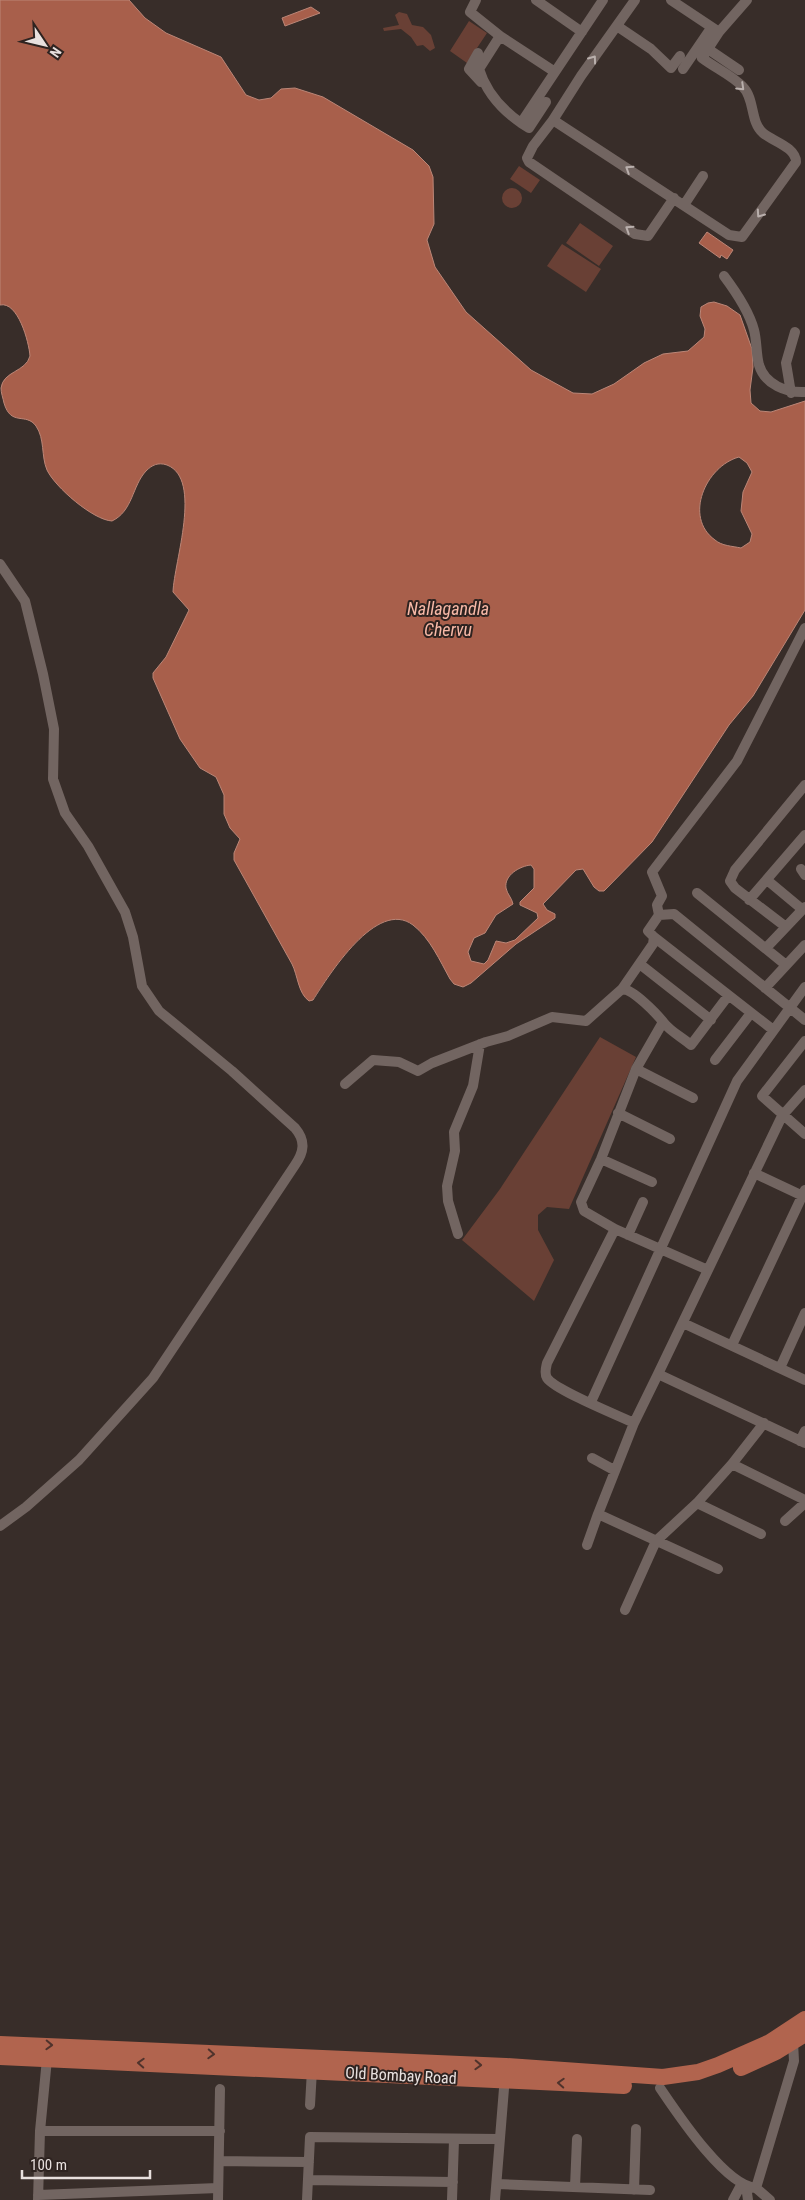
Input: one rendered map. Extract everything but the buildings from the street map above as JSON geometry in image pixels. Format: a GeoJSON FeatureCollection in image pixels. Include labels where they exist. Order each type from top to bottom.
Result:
{"type":"FeatureCollection","features":[{"type":"Feature","properties":{"kind":"main road"},"geometry":{"type":"LineString","coordinates":[[795,2036],[805,2019]]}},
{"type":"Feature","properties":{"kind":"main road","name":"Old Bombay Road"},"geometry":{"type":"LineString","coordinates":[[0,2057],[312,2070],[637,2076],[679,2075],[718,2065],[795,2036]]}},
{"type":"Feature","properties":{"kind":"main road","name":"Old Bombay Road"},"geometry":{"type":"LineString","coordinates":[[0,2044],[505,2073],[660,2088],[702,2082],[723,2076],[795,2036]]}},
{"type":"Feature","properties":{"kind":"street"},"geometry":{"type":"LineString","coordinates":[[476,0],[470,12],[500,36],[555,72]]}},
{"type":"Feature","properties":{"kind":"street"},"geometry":{"type":"LineString","coordinates":[[536,0],[582,32]]}},
{"type":"Feature","properties":{"kind":"street"},"geometry":{"type":"LineString","coordinates":[[521,123],[603,0]]}},
{"type":"Feature","properties":{"kind":"street"},"geometry":{"type":"LineString","coordinates":[[636,0],[533,146],[527,158],[529,162],[635,234],[648,236],[674,198]]}},
{"type":"Feature","properties":{"kind":"street"},"geometry":{"type":"LineString","coordinates":[[671,0],[715,30]]}},
{"type":"Feature","properties":{"kind":"street"},"geometry":{"type":"LineString","coordinates":[[683,69],[715,30],[748,0]]}},
{"type":"Feature","properties":{"kind":"street"},"geometry":{"type":"LineString","coordinates":[[617,26],[651,49],[671,68],[680,56]]}},
{"type":"Feature","properties":{"kind":"street"},"geometry":{"type":"LineString","coordinates":[[553,120],[730,235],[742,237],[796,162],[791,151],[761,131],[743,86],[702,58],[708,49],[715,30]]}},
{"type":"Feature","properties":{"kind":"street"},"geometry":{"type":"LineString","coordinates":[[483,84],[479,68],[500,36]]}},
{"type":"Feature","properties":{"kind":"street"},"geometry":{"type":"LineString","coordinates":[[708,49],[739,70]]}},
{"type":"Feature","properties":{"kind":"street"},"geometry":{"type":"LineString","coordinates":[[478,53],[469,68],[505,112],[529,128],[546,102]]}},
{"type":"Feature","properties":{"kind":"street"},"geometry":{"type":"LineString","coordinates":[[684,205],[703,176]]}},
{"type":"Feature","properties":{"kind":"street"},"geometry":{"type":"LineString","coordinates":[[724,276],[736,292],[754,329],[760,367],[773,385],[791,393],[805,392]]}},
{"type":"Feature","properties":{"kind":"street"},"geometry":{"type":"LineString","coordinates":[[791,393],[786,362],[795,332]]}},
{"type":"Feature","properties":{"kind":"street"},"geometry":{"type":"LineString","coordinates":[[0,564],[25,602],[41,664],[54,729],[53,779],[66,813],[88,846],[125,912],[133,937],[142,986],[158,1011],[232,1071],[295,1128],[301,1134],[304,1145],[302,1155],[153,1378],[79,1460],[26,1507],[0,1526]]}},
{"type":"Feature","properties":{"kind":"street"},"geometry":{"type":"LineString","coordinates":[[659,915],[656,905],[662,896],[652,872],[737,761],[805,628]]}},
{"type":"Feature","properties":{"kind":"street"},"geometry":{"type":"LineString","coordinates":[[786,927],[732,885],[732,875],[805,785]]}},
{"type":"Feature","properties":{"kind":"street"},"geometry":{"type":"LineString","coordinates":[[749,900],[805,835]]}},
{"type":"Feature","properties":{"kind":"street"},"geometry":{"type":"LineString","coordinates":[[766,948],[804,908],[767,880]]}},
{"type":"Feature","properties":{"kind":"street"},"geometry":{"type":"LineString","coordinates":[[697,893],[786,965]]}},
{"type":"Feature","properties":{"kind":"street"},"geometry":{"type":"LineString","coordinates":[[659,915],[674,914],[805,1020]]}},
{"type":"Feature","properties":{"kind":"street"},"geometry":{"type":"LineString","coordinates":[[659,915],[648,931],[772,1029]]}},
{"type":"Feature","properties":{"kind":"street"},"geometry":{"type":"LineString","coordinates":[[345,1084],[373,1060],[399,1062],[418,1071],[480,1044],[508,1036],[552,1017],[586,1021],[622,989],[641,965],[653,944],[654,937]]}},
{"type":"Feature","properties":{"kind":"street"},"geometry":{"type":"LineString","coordinates":[[765,988],[805,945]]}},
{"type":"Feature","properties":{"kind":"street"},"geometry":{"type":"LineString","coordinates":[[641,965],[711,1020]]}},
{"type":"Feature","properties":{"kind":"street"},"geometry":{"type":"LineString","coordinates":[[591,1402],[736,1080],[805,987]]}},
{"type":"Feature","properties":{"kind":"street"},"geometry":{"type":"LineString","coordinates":[[622,989],[628,991],[651,1008],[663,1022],[701,1051]]}},
{"type":"Feature","properties":{"kind":"street"},"geometry":{"type":"LineString","coordinates":[[691,1045],[728,996]]}},
{"type":"Feature","properties":{"kind":"street"},"geometry":{"type":"LineString","coordinates":[[715,1060],[751,1013]]}},
{"type":"Feature","properties":{"kind":"street"},"geometry":{"type":"LineString","coordinates":[[663,1022],[636,1069],[601,1159],[581,1202],[582,1208],[615,1229],[708,1270]]}},
{"type":"Feature","properties":{"kind":"street"},"geometry":{"type":"LineString","coordinates":[[805,1041],[763,1093],[764,1099],[805,1134]]}},
{"type":"Feature","properties":{"kind":"street"},"geometry":{"type":"LineString","coordinates":[[458,1234],[448,1201],[447,1186],[455,1151],[454,1132],[473,1086],[480,1044]]}},
{"type":"Feature","properties":{"kind":"street"},"geometry":{"type":"LineString","coordinates":[[636,1069],[693,1098]]}},
{"type":"Feature","properties":{"kind":"street"},"geometry":{"type":"LineString","coordinates":[[587,1545],[614,1470],[634,1423],[754,1172],[782,1116],[804,1094]]}},
{"type":"Feature","properties":{"kind":"street"},"geometry":{"type":"LineString","coordinates":[[618,1113],[670,1139]]}},
{"type":"Feature","properties":{"kind":"street"},"geometry":{"type":"LineString","coordinates":[[601,1159],[652,1182]]}},
{"type":"Feature","properties":{"kind":"street"},"geometry":{"type":"LineString","coordinates":[[732,1345],[804,1194],[754,1172]]}},
{"type":"Feature","properties":{"kind":"street"},"geometry":{"type":"LineString","coordinates":[[628,1235],[643,1202]]}},
{"type":"Feature","properties":{"kind":"street"},"geometry":{"type":"LineString","coordinates":[[615,1229],[545,1371],[547,1379],[552,1384],[634,1423]]}},
{"type":"Feature","properties":{"kind":"street"},"geometry":{"type":"LineString","coordinates":[[780,1368],[805,1313]]}},
{"type":"Feature","properties":{"kind":"street"},"geometry":{"type":"LineString","coordinates":[[683,1323],[805,1380]]}},
{"type":"Feature","properties":{"kind":"street"},"geometry":{"type":"LineString","coordinates":[[658,1374],[803,1442],[805,1431]]}},
{"type":"Feature","properties":{"kind":"street"},"geometry":{"type":"LineString","coordinates":[[625,1610],[656,1541],[697,1503],[732,1464],[764,1423]]}},
{"type":"Feature","properties":{"kind":"street"},"geometry":{"type":"LineString","coordinates":[[592,1458],[614,1470]]}},
{"type":"Feature","properties":{"kind":"street"},"geometry":{"type":"LineString","coordinates":[[732,1464],[805,1502],[785,1521]]}},
{"type":"Feature","properties":{"kind":"street"},"geometry":{"type":"LineString","coordinates":[[697,1503],[761,1534]]}},
{"type":"Feature","properties":{"kind":"street"},"geometry":{"type":"LineString","coordinates":[[598,1514],[718,1569]]}},
{"type":"Feature","properties":{"kind":"street"},"geometry":{"type":"LineString","coordinates":[[748,2200],[748,2186],[794,2061],[795,2036]]}},
{"type":"Feature","properties":{"kind":"street"},"geometry":{"type":"LineString","coordinates":[[47,2059],[40,2131],[38,2197],[218,2188]]}},
{"type":"Feature","properties":{"kind":"street"},"geometry":{"type":"LineString","coordinates":[[310,2105],[312,2070]]}},
{"type":"Feature","properties":{"kind":"street"},"geometry":{"type":"LineString","coordinates":[[495,2200],[505,2073]]}},
{"type":"Feature","properties":{"kind":"street"},"geometry":{"type":"LineString","coordinates":[[660,2088],[697,2141],[748,2186],[770,2200]]}},
{"type":"Feature","properties":{"kind":"street"},"geometry":{"type":"LineString","coordinates":[[218,2200],[220,2089]]}},
{"type":"Feature","properties":{"kind":"street"},"geometry":{"type":"LineString","coordinates":[[634,2190],[636,2130]]}},
{"type":"Feature","properties":{"kind":"street"},"geometry":{"type":"LineString","coordinates":[[40,2131],[220,2131]]}},
{"type":"Feature","properties":{"kind":"street"},"geometry":{"type":"LineString","coordinates":[[307,2200],[310,2137],[499,2139]]}},
{"type":"Feature","properties":{"kind":"street"},"geometry":{"type":"LineString","coordinates":[[575,2187],[577,2139]]}},
{"type":"Feature","properties":{"kind":"street"},"geometry":{"type":"LineString","coordinates":[[452,2200],[454,2140]]}},
{"type":"Feature","properties":{"kind":"street"},"geometry":{"type":"LineString","coordinates":[[219,2161],[308,2162]]}},
{"type":"Feature","properties":{"kind":"street"},"geometry":{"type":"LineString","coordinates":[[308,2180],[453,2182]]}},
{"type":"Feature","properties":{"kind":"street"},"geometry":{"type":"LineString","coordinates":[[497,2184],[650,2190]]}},
{"type":"Feature","properties":{"kind":"street"},"geometry":{"type":"LineString","coordinates":[[733,2200],[748,2186]]}},
{"type":"Feature","properties":{"kind":"shaded area"},"geometry":{"type":"Polygon","coordinates":[[[399,12],[407,14],[412,25],[423,27],[431,35],[435,48],[430,51],[423,45],[417,46],[411,37],[401,29],[384,31],[383,28],[399,25],[395,15],[399,12]]]}},
{"type":"Feature","properties":{"kind":"shaded area"},"geometry":{"type":"Polygon","coordinates":[[[469,21],[487,33],[467,63],[450,51],[469,21]]]}},
{"type":"Feature","properties":{"kind":"shaded area"},"geometry":{"type":"Polygon","coordinates":[[[519,166],[540,180],[531,193],[510,179],[519,166]]]}},
{"type":"Feature","properties":{"kind":"shaded area"},"geometry":{"type":"Polygon","coordinates":[[[512,188],[519,191],[522,198],[519,205],[512,208],[505,205],[502,198],[505,191],[512,188]]]}},
{"type":"Feature","properties":{"kind":"shaded area"},"geometry":{"type":"Polygon","coordinates":[[[580,223],[613,246],[599,266],[566,243],[580,223]]]}},
{"type":"Feature","properties":{"kind":"shaded area"},"geometry":{"type":"Polygon","coordinates":[[[562,244],[601,269],[586,292],[547,266],[562,244]]]}},
{"type":"Feature","properties":{"kind":"shaded area"},"geometry":{"type":"Polygon","coordinates":[[[600,1037],[636,1057],[569,1209],[547,1207],[538,1215],[538,1230],[554,1260],[534,1301],[462,1240],[500,1189],[600,1037]]]}},
{"type":"Feature","properties":{"kind":"water","name":"Nallagandla Chervu"},"geometry":{"type":"Polygon","coordinates":[[[0,0],[129,0],[145,18],[166,33],[221,57],[246,95],[259,100],[271,98],[281,89],[295,88],[323,97],[413,150],[429,166],[433,177],[434,224],[427,240],[435,267],[466,312],[531,370],[573,393],[592,394],[614,384],[644,363],[663,354],[688,351],[704,337],[705,329],[700,316],[701,307],[708,303],[714,302],[727,306],[740,315],[752,349],[751,403],[760,411],[771,412],[805,401],[805,610],[753,696],[729,725],[652,842],[604,891],[599,891],[594,887],[583,869],[576,870],[543,904],[547,910],[555,914],[555,918],[516,944],[471,983],[463,987],[454,984],[430,943],[413,925],[399,919],[384,922],[370,930],[356,943],[342,958],[313,1000],[309,1001],[300,989],[292,964],[234,860],[234,853],[240,839],[230,828],[224,814],[224,795],[216,777],[200,768],[180,739],[153,678],[153,673],[166,657],[189,610],[173,592],[184,522],[185,503],[183,487],[178,473],[164,464],[151,467],[141,477],[124,511],[112,521],[95,515],[75,502],[51,477],[47,470],[41,436],[36,426],[28,420],[11,415],[4,403],[1,390],[3,382],[24,365],[30,356],[25,333],[17,316],[6,305],[0,305],[0,0]],[[739,457],[727,462],[708,481],[700,506],[701,519],[705,530],[715,540],[724,545],[741,548],[750,542],[752,534],[741,511],[743,492],[752,472],[747,463],[739,457]],[[531,865],[522,867],[510,875],[506,888],[513,904],[496,915],[485,933],[474,938],[468,952],[471,961],[484,964],[488,960],[496,941],[506,943],[515,940],[538,918],[537,913],[520,905],[520,902],[534,888],[534,869],[531,865]]]}},
{"type":"Feature","properties":{"kind":"water"},"geometry":{"type":"Polygon","coordinates":[[[311,7],[320,13],[285,26],[282,18],[311,7]]]}},
{"type":"Feature","properties":{"kind":"water"},"geometry":{"type":"Polygon","coordinates":[[[707,232],[733,250],[727,259],[721,255],[720,258],[699,243],[707,232]]]}}]}
